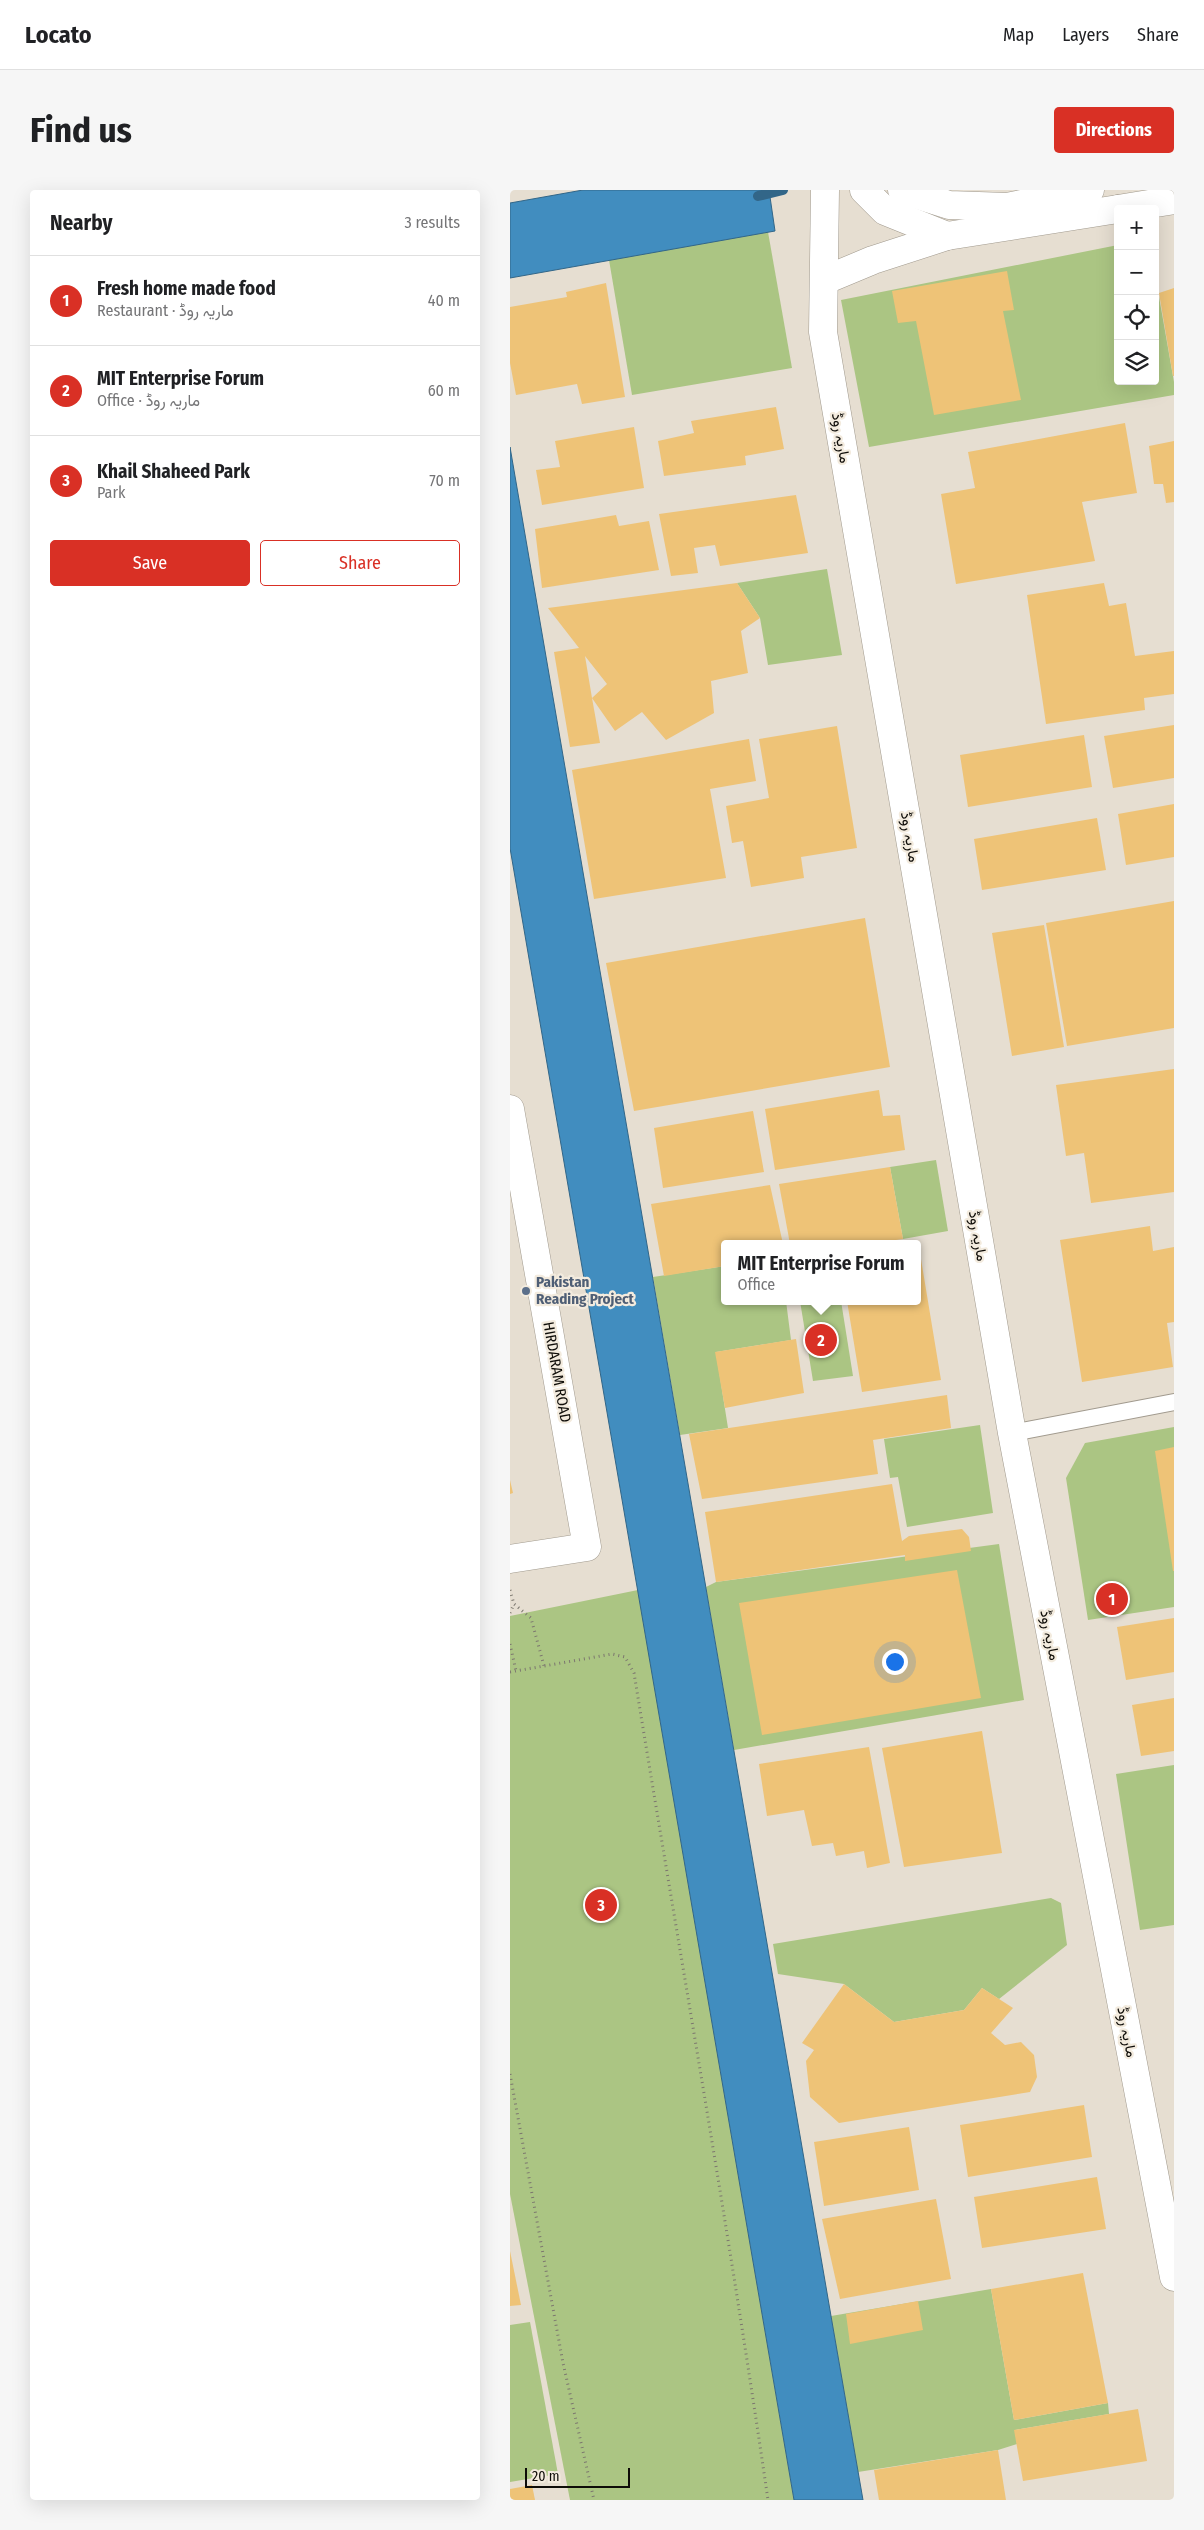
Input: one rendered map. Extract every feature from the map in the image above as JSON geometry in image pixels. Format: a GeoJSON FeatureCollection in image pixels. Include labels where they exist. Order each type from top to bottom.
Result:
{"type":"FeatureCollection","features":[{"type":"Feature","properties":{"kind":"street","name":"ماریہ روڈ"},"geometry":{"type":"LineString","coordinates":[[825,190],[823,332],[1012,1433],[1174,2277]]}},
{"type":"Feature","properties":{"kind":"street"},"geometry":{"type":"LineString","coordinates":[[864,190],[885,211],[947,236]]}},
{"type":"Feature","properties":{"kind":"street"},"geometry":{"type":"LineString","coordinates":[[902,190],[949,205],[1007,207],[1090,190]]}},
{"type":"Feature","properties":{"kind":"street"},"geometry":{"type":"LineString","coordinates":[[1143,205],[1174,200]]}},
{"type":"Feature","properties":{"kind":"street"},"geometry":{"type":"LineString","coordinates":[[825,280],[873,260],[947,236],[1114,210]]}},
{"type":"Feature","properties":{"kind":"street","name":"HIRDARAM ROAD"},"geometry":{"type":"LineString","coordinates":[[510,1109],[587,1547],[510,1558]]}},
{"type":"Feature","properties":{"kind":"lane"},"geometry":{"type":"LineString","coordinates":[[1012,1433],[1174,1402]]}},
{"type":"Feature","properties":{"kind":"path"},"geometry":{"type":"LineString","coordinates":[[510,1589],[514,1604],[531,1618],[544,1666]]}},
{"type":"Feature","properties":{"kind":"path"},"geometry":{"type":"LineString","coordinates":[[510,1613],[514,1604]]}},
{"type":"Feature","properties":{"kind":"path"},"geometry":{"type":"LineString","coordinates":[[510,1644],[516,1671]]}},
{"type":"Feature","properties":{"kind":"path"},"geometry":{"type":"LineString","coordinates":[[510,1672],[612,1654],[625,1657],[634,1673],[696,2050],[736,2276],[768,2500]]}},
{"type":"Feature","properties":{"kind":"path"},"geometry":{"type":"LineString","coordinates":[[510,2074],[563,2363],[594,2500]]}},
{"type":"Feature","properties":{"kind":"green space"},"geometry":{"type":"Polygon","coordinates":[[[768,232],[792,368],[632,395],[609,260],[768,232]]]}},
{"type":"Feature","properties":{"kind":"green space"},"geometry":{"type":"Polygon","coordinates":[[[1114,246],[1114,385],[1159,385],[1159,297],[1174,382],[1174,395],[869,447],[841,300],[1114,246]]]}},
{"type":"Feature","properties":{"kind":"green space"},"geometry":{"type":"Polygon","coordinates":[[[827,569],[842,655],[768,665],[760,618],[737,583],[827,569]]]}},
{"type":"Feature","properties":{"kind":"green space"},"geometry":{"type":"Polygon","coordinates":[[[936,1160],[948,1231],[903,1239],[890,1167],[936,1160]]]}},
{"type":"Feature","properties":{"kind":"green space"},"geometry":{"type":"Polygon","coordinates":[[[721,1267],[721,1305],[787,1305],[791,1340],[716,1352],[728,1428],[680,1435],[653,1277],[721,1267]]]}},
{"type":"Feature","properties":{"kind":"green space"},"geometry":{"type":"Polygon","coordinates":[[[801,1305],[842,1305],[853,1376],[813,1381],[801,1305]]]}},
{"type":"Feature","properties":{"kind":"green space"},"geometry":{"type":"Polygon","coordinates":[[[980,1425],[993,1513],[907,1527],[898,1477],[890,1478],[884,1439],[980,1425]]]}},
{"type":"Feature","properties":{"kind":"green space"},"geometry":{"type":"Polygon","coordinates":[[[1174,1427],[1174,1607],[1088,1620],[1066,1478],[1085,1443],[1174,1427]]]}},
{"type":"Feature","properties":{"kind":"green space"},"geometry":{"type":"Polygon","coordinates":[[[999,1544],[1024,1700],[734,1750],[706,1587],[716,1582],[999,1544]]]}},
{"type":"Feature","properties":{"kind":"green space"},"geometry":{"type":"Polygon","coordinates":[[[638,1590],[794,2500],[570,2500],[510,2194],[510,1616],[638,1590]]]}},
{"type":"Feature","properties":{"kind":"green space"},"geometry":{"type":"Polygon","coordinates":[[[1174,1765],[1174,1925],[1140,1930],[1116,1774],[1174,1765]]]}},
{"type":"Feature","properties":{"kind":"green space"},"geometry":{"type":"Polygon","coordinates":[[[1051,1898],[1061,1903],[1067,1945],[999,1999],[982,1988],[964,2010],[894,2022],[844,1984],[778,1974],[773,1944],[1051,1898]]]}},
{"type":"Feature","properties":{"kind":"green space"},"geometry":{"type":"Polygon","coordinates":[[[991,2289],[1014,2420],[1108,2403],[1109,2414],[1015,2430],[1017,2444],[998,2450],[858,2472],[831,2316],[991,2289]]]}},
{"type":"Feature","properties":{"kind":"green space"},"geometry":{"type":"Polygon","coordinates":[[[530,2322],[558,2474],[510,2482],[510,2325],[530,2322]]]}},
{"type":"Feature","properties":{"kind":"water"},"geometry":{"type":"Polygon","coordinates":[[[583,190],[769,190],[775,231],[510,278],[510,203],[583,190]]]}},
{"type":"Feature","properties":{"kind":"water"},"geometry":{"type":"Polygon","coordinates":[[[510,447],[863,2500],[794,2500],[510,848],[510,447]]]}},
{"type":"Feature","properties":{"kind":"building"},"geometry":{"type":"Polygon","coordinates":[[[1007,271],[1014,310],[1003,311],[1021,400],[934,415],[916,321],[898,323],[892,291],[1007,271]]]}},
{"type":"Feature","properties":{"kind":"building"},"geometry":{"type":"Polygon","coordinates":[[[606,283],[625,397],[582,404],[577,384],[516,395],[510,363],[510,307],[567,297],[566,292],[606,283]]]}},
{"type":"Feature","properties":{"kind":"building"},"geometry":{"type":"Polygon","coordinates":[[[1174,288],[1174,376],[1173,376],[1159,293],[1174,288]]]}},
{"type":"Feature","properties":{"kind":"building"},"geometry":{"type":"Polygon","coordinates":[[[776,407],[784,449],[745,456],[746,465],[664,476],[658,441],[694,433],[691,421],[776,407]]]}},
{"type":"Feature","properties":{"kind":"building"},"geometry":{"type":"Polygon","coordinates":[[[1125,423],[1137,493],[1082,502],[1095,561],[956,584],[941,494],[975,488],[968,452],[1125,423]]]}},
{"type":"Feature","properties":{"kind":"building"},"geometry":{"type":"Polygon","coordinates":[[[634,427],[644,488],[542,505],[536,470],[560,467],[555,441],[634,427]]]}},
{"type":"Feature","properties":{"kind":"building"},"geometry":{"type":"Polygon","coordinates":[[[1174,441],[1174,502],[1166,503],[1163,484],[1154,484],[1149,446],[1174,441]]]}},
{"type":"Feature","properties":{"kind":"building"},"geometry":{"type":"Polygon","coordinates":[[[796,495],[808,553],[720,566],[715,545],[694,548],[698,573],[671,576],[659,514],[796,495]]]}},
{"type":"Feature","properties":{"kind":"building"},"geometry":{"type":"Polygon","coordinates":[[[616,515],[619,526],[649,521],[659,570],[542,588],[535,529],[616,515]]]}},
{"type":"Feature","properties":{"kind":"building"},"geometry":{"type":"Polygon","coordinates":[[[737,583],[760,618],[741,631],[748,673],[711,681],[714,713],[666,740],[642,712],[615,731],[592,698],[600,743],[570,747],[554,652],[579,648],[548,608],[737,583]],[[585,656],[592,698],[607,684],[585,656]]]}},
{"type":"Feature","properties":{"kind":"building"},"geometry":{"type":"Polygon","coordinates":[[[1104,583],[1109,606],[1126,603],[1135,656],[1174,651],[1174,694],[1144,698],[1145,710],[1046,724],[1027,595],[1104,583]]]}},
{"type":"Feature","properties":{"kind":"building"},"geometry":{"type":"Polygon","coordinates":[[[1174,725],[1174,778],[1113,788],[1104,736],[1174,725]]]}},
{"type":"Feature","properties":{"kind":"building"},"geometry":{"type":"Polygon","coordinates":[[[837,726],[857,848],[801,857],[804,878],[751,887],[743,841],[732,843],[726,806],[769,798],[759,739],[837,726]]]}},
{"type":"Feature","properties":{"kind":"building"},"geometry":{"type":"Polygon","coordinates":[[[1084,735],[1092,787],[968,807],[960,755],[1084,735]]]}},
{"type":"Feature","properties":{"kind":"building"},"geometry":{"type":"Polygon","coordinates":[[[749,739],[756,781],[710,789],[726,878],[594,899],[572,770],[749,739]]]}},
{"type":"Feature","properties":{"kind":"building"},"geometry":{"type":"Polygon","coordinates":[[[1174,804],[1174,857],[1126,865],[1118,814],[1174,804]]]}},
{"type":"Feature","properties":{"kind":"building"},"geometry":{"type":"Polygon","coordinates":[[[1097,818],[1106,870],[982,890],[974,839],[1097,818]]]}},
{"type":"Feature","properties":{"kind":"building"},"geometry":{"type":"Polygon","coordinates":[[[1174,901],[1174,1028],[1067,1046],[1046,923],[1174,901]]]}},
{"type":"Feature","properties":{"kind":"building"},"geometry":{"type":"Polygon","coordinates":[[[865,918],[890,1067],[634,1111],[606,963],[865,918]]]}},
{"type":"Feature","properties":{"kind":"building"},"geometry":{"type":"Polygon","coordinates":[[[1044,925],[1064,1047],[1012,1056],[992,933],[1044,925]]]}},
{"type":"Feature","properties":{"kind":"building"},"geometry":{"type":"Polygon","coordinates":[[[1174,1069],[1174,1192],[1091,1203],[1084,1153],[1066,1156],[1056,1085],[1174,1069]]]}},
{"type":"Feature","properties":{"kind":"building"},"geometry":{"type":"Polygon","coordinates":[[[879,1090],[883,1116],[900,1115],[905,1150],[775,1170],[765,1109],[879,1090]]]}},
{"type":"Feature","properties":{"kind":"building"},"geometry":{"type":"Polygon","coordinates":[[[753,1111],[764,1172],[663,1188],[654,1128],[753,1111]]]}},
{"type":"Feature","properties":{"kind":"building"},"geometry":{"type":"Polygon","coordinates":[[[890,1167],[903,1239],[789,1240],[779,1184],[890,1167]]]}},
{"type":"Feature","properties":{"kind":"building"},"geometry":{"type":"Polygon","coordinates":[[[770,1185],[782,1240],[721,1240],[721,1267],[664,1276],[651,1204],[770,1185]]]}},
{"type":"Feature","properties":{"kind":"building"},"geometry":{"type":"Polygon","coordinates":[[[1150,1226],[1153,1251],[1174,1247],[1174,1322],[1167,1323],[1173,1367],[1082,1382],[1060,1240],[1150,1226]]]}},
{"type":"Feature","properties":{"kind":"building"},"geometry":{"type":"Polygon","coordinates":[[[921,1259],[941,1380],[862,1392],[848,1305],[921,1305],[921,1259]]]}},
{"type":"Feature","properties":{"kind":"building"},"geometry":{"type":"Polygon","coordinates":[[[796,1339],[804,1393],[725,1408],[715,1352],[796,1339]]]}},
{"type":"Feature","properties":{"kind":"building"},"geometry":{"type":"Polygon","coordinates":[[[947,1395],[951,1428],[873,1440],[878,1474],[702,1499],[689,1434],[947,1395]]]}},
{"type":"Feature","properties":{"kind":"building"},"geometry":{"type":"Polygon","coordinates":[[[1174,1447],[1174,1571],[1173,1571],[1155,1451],[1174,1447]]]}},
{"type":"Feature","properties":{"kind":"building"},"geometry":{"type":"Polygon","coordinates":[[[510,1480],[513,1493],[510,1494],[510,1480]]]}},
{"type":"Feature","properties":{"kind":"building"},"geometry":{"type":"Polygon","coordinates":[[[892,1484],[902,1541],[909,1536],[962,1529],[969,1537],[971,1551],[905,1561],[905,1555],[716,1582],[705,1512],[892,1484]]]}},
{"type":"Feature","properties":{"kind":"building"},"geometry":{"type":"Polygon","coordinates":[[[957,1570],[981,1698],[762,1735],[739,1603],[957,1570]]]}},
{"type":"Feature","properties":{"kind":"building"},"geometry":{"type":"Polygon","coordinates":[[[1174,1618],[1174,1672],[1126,1680],[1117,1627],[1174,1618]]]}},
{"type":"Feature","properties":{"kind":"building"},"geometry":{"type":"Polygon","coordinates":[[[1174,1698],[1174,1751],[1141,1756],[1132,1705],[1174,1698]]]}},
{"type":"Feature","properties":{"kind":"building"},"geometry":{"type":"Polygon","coordinates":[[[982,1731],[1002,1853],[904,1867],[882,1748],[982,1731]]]}},
{"type":"Feature","properties":{"kind":"building"},"geometry":{"type":"Polygon","coordinates":[[[869,1747],[890,1863],[867,1868],[864,1851],[836,1856],[833,1843],[812,1846],[804,1810],[767,1816],[759,1764],[869,1747]]]}},
{"type":"Feature","properties":{"kind":"building"},"geometry":{"type":"Polygon","coordinates":[[[844,1984],[894,2022],[964,2010],[982,1988],[1013,2008],[991,2033],[1005,2045],[1021,2042],[1034,2055],[1037,2077],[1030,2092],[839,2123],[810,2097],[806,2061],[814,2050],[802,2043],[844,1984]]]}},
{"type":"Feature","properties":{"kind":"building"},"geometry":{"type":"Polygon","coordinates":[[[1084,2105],[1092,2157],[968,2177],[960,2125],[1084,2105]]]}},
{"type":"Feature","properties":{"kind":"building"},"geometry":{"type":"Polygon","coordinates":[[[909,2127],[919,2190],[824,2206],[814,2142],[909,2127]]]}},
{"type":"Feature","properties":{"kind":"building"},"geometry":{"type":"Polygon","coordinates":[[[1097,2177],[1106,2229],[982,2248],[974,2197],[1097,2177]]]}},
{"type":"Feature","properties":{"kind":"building"},"geometry":{"type":"Polygon","coordinates":[[[936,2199],[951,2279],[840,2299],[822,2219],[936,2199]]]}},
{"type":"Feature","properties":{"kind":"building"},"geometry":{"type":"Polygon","coordinates":[[[510,2251],[521,2305],[510,2306],[510,2251]]]}},
{"type":"Feature","properties":{"kind":"building"},"geometry":{"type":"Polygon","coordinates":[[[1083,2273],[1108,2403],[1014,2420],[991,2289],[1083,2273]]]}},
{"type":"Feature","properties":{"kind":"building"},"geometry":{"type":"Polygon","coordinates":[[[918,2301],[923,2330],[850,2344],[846,2314],[918,2301]]]}},
{"type":"Feature","properties":{"kind":"building"},"geometry":{"type":"Polygon","coordinates":[[[1138,2409],[1147,2461],[1023,2481],[1014,2430],[1138,2409]]]}},
{"type":"Feature","properties":{"kind":"building"},"geometry":{"type":"Polygon","coordinates":[[[998,2450],[1006,2500],[879,2500],[874,2470],[998,2450]]]}},
{"type":"Feature","properties":{"kind":"building"},"geometry":{"type":"Polygon","coordinates":[[[532,2485],[535,2500],[510,2500],[510,2489],[532,2485]]]}},
{"type":"Feature","properties":{"kind":"waterway"},"geometry":{"type":"LineString","coordinates":[[758,196],[783,190]]}},
{"type":"Feature","properties":{"kind":"place","name":"Pakistan Reading Project"},"geometry":{"type":"Point","coordinates":[526,1291]}},
{"type":"Feature","properties":{"kind":"place","name":"MIT Enterprise Forum"},"geometry":{"type":"Point","coordinates":[821,1340]}},
{"type":"Feature","properties":{"kind":"place","name":"Fresh home made food"},"geometry":{"type":"Point","coordinates":[1112,1599]}},
{"type":"Feature","properties":{"kind":"place","name":"Khail Shaheed Park"},"geometry":{"type":"Point","coordinates":[601,1905]}}]}
